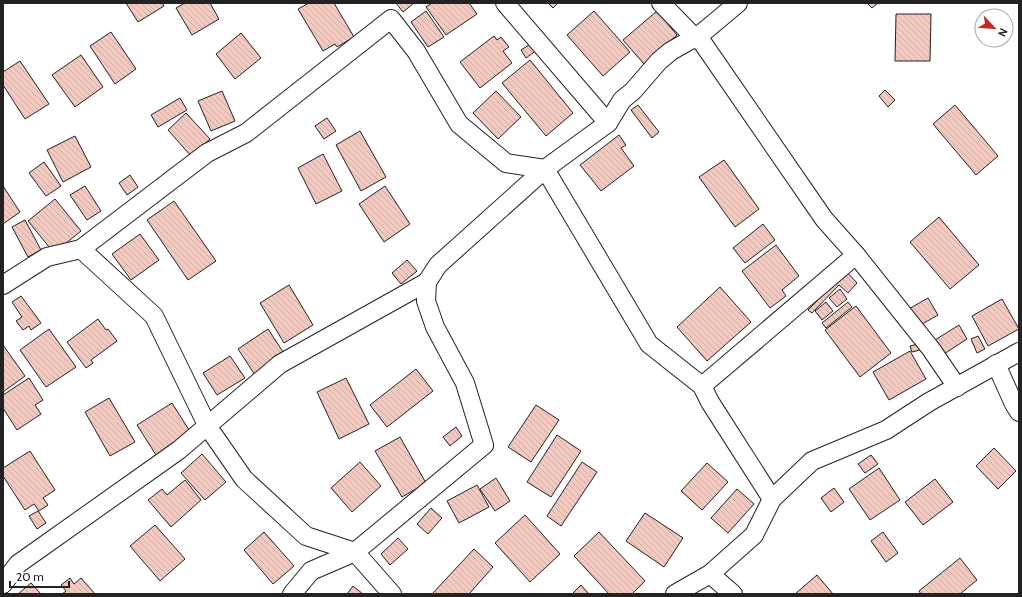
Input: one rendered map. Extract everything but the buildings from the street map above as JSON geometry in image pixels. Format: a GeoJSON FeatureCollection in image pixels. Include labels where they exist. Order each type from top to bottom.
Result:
{"type":"FeatureCollection","features":[{"type":"Feature","properties":{"kind":"street"},"geometry":{"type":"LineString","coordinates":[[505,3],[608,123]]}},
{"type":"Feature","properties":{"kind":"street"},"geometry":{"type":"LineString","coordinates":[[661,3],[694,37],[702,42],[824,219],[856,255],[931,349],[957,387]]}},
{"type":"Feature","properties":{"kind":"street"},"geometry":{"type":"LineString","coordinates":[[3,584],[18,564],[179,450],[208,427],[280,364],[427,282],[438,265],[545,169],[608,123],[622,100],[633,91],[659,61],[671,51],[701,34],[738,3]]}},
{"type":"Feature","properties":{"kind":"street"},"geometry":{"type":"LineString","coordinates":[[3,285],[47,257],[81,249],[207,153],[246,133],[391,19],[416,51],[458,124],[506,163],[545,169]]}},
{"type":"Feature","properties":{"kind":"street"},"geometry":{"type":"LineString","coordinates":[[545,169],[649,344],[702,386],[710,402],[772,499]]}},
{"type":"Feature","properties":{"kind":"street"},"geometry":{"type":"LineString","coordinates":[[81,249],[154,316],[208,427],[244,479],[306,536],[355,552],[392,594]]}},
{"type":"Feature","properties":{"kind":"street"},"geometry":{"type":"LineString","coordinates":[[702,386],[856,255]]}},
{"type":"Feature","properties":{"kind":"street"},"geometry":{"type":"LineString","coordinates":[[292,594],[311,571],[355,552],[484,445],[466,383],[435,327],[426,302],[427,282]]}},
{"type":"Feature","properties":{"kind":"street"},"geometry":{"type":"LineString","coordinates":[[675,594],[710,574],[754,534],[772,499],[812,461],[886,430],[996,364],[1019,352]]}},
{"type":"Feature","properties":{"kind":"street"},"geometry":{"type":"LineString","coordinates":[[996,364],[1019,412]]}},
{"type":"Feature","properties":{"kind":"street"},"geometry":{"type":"LineString","coordinates":[[710,574],[733,594]]}}]}
